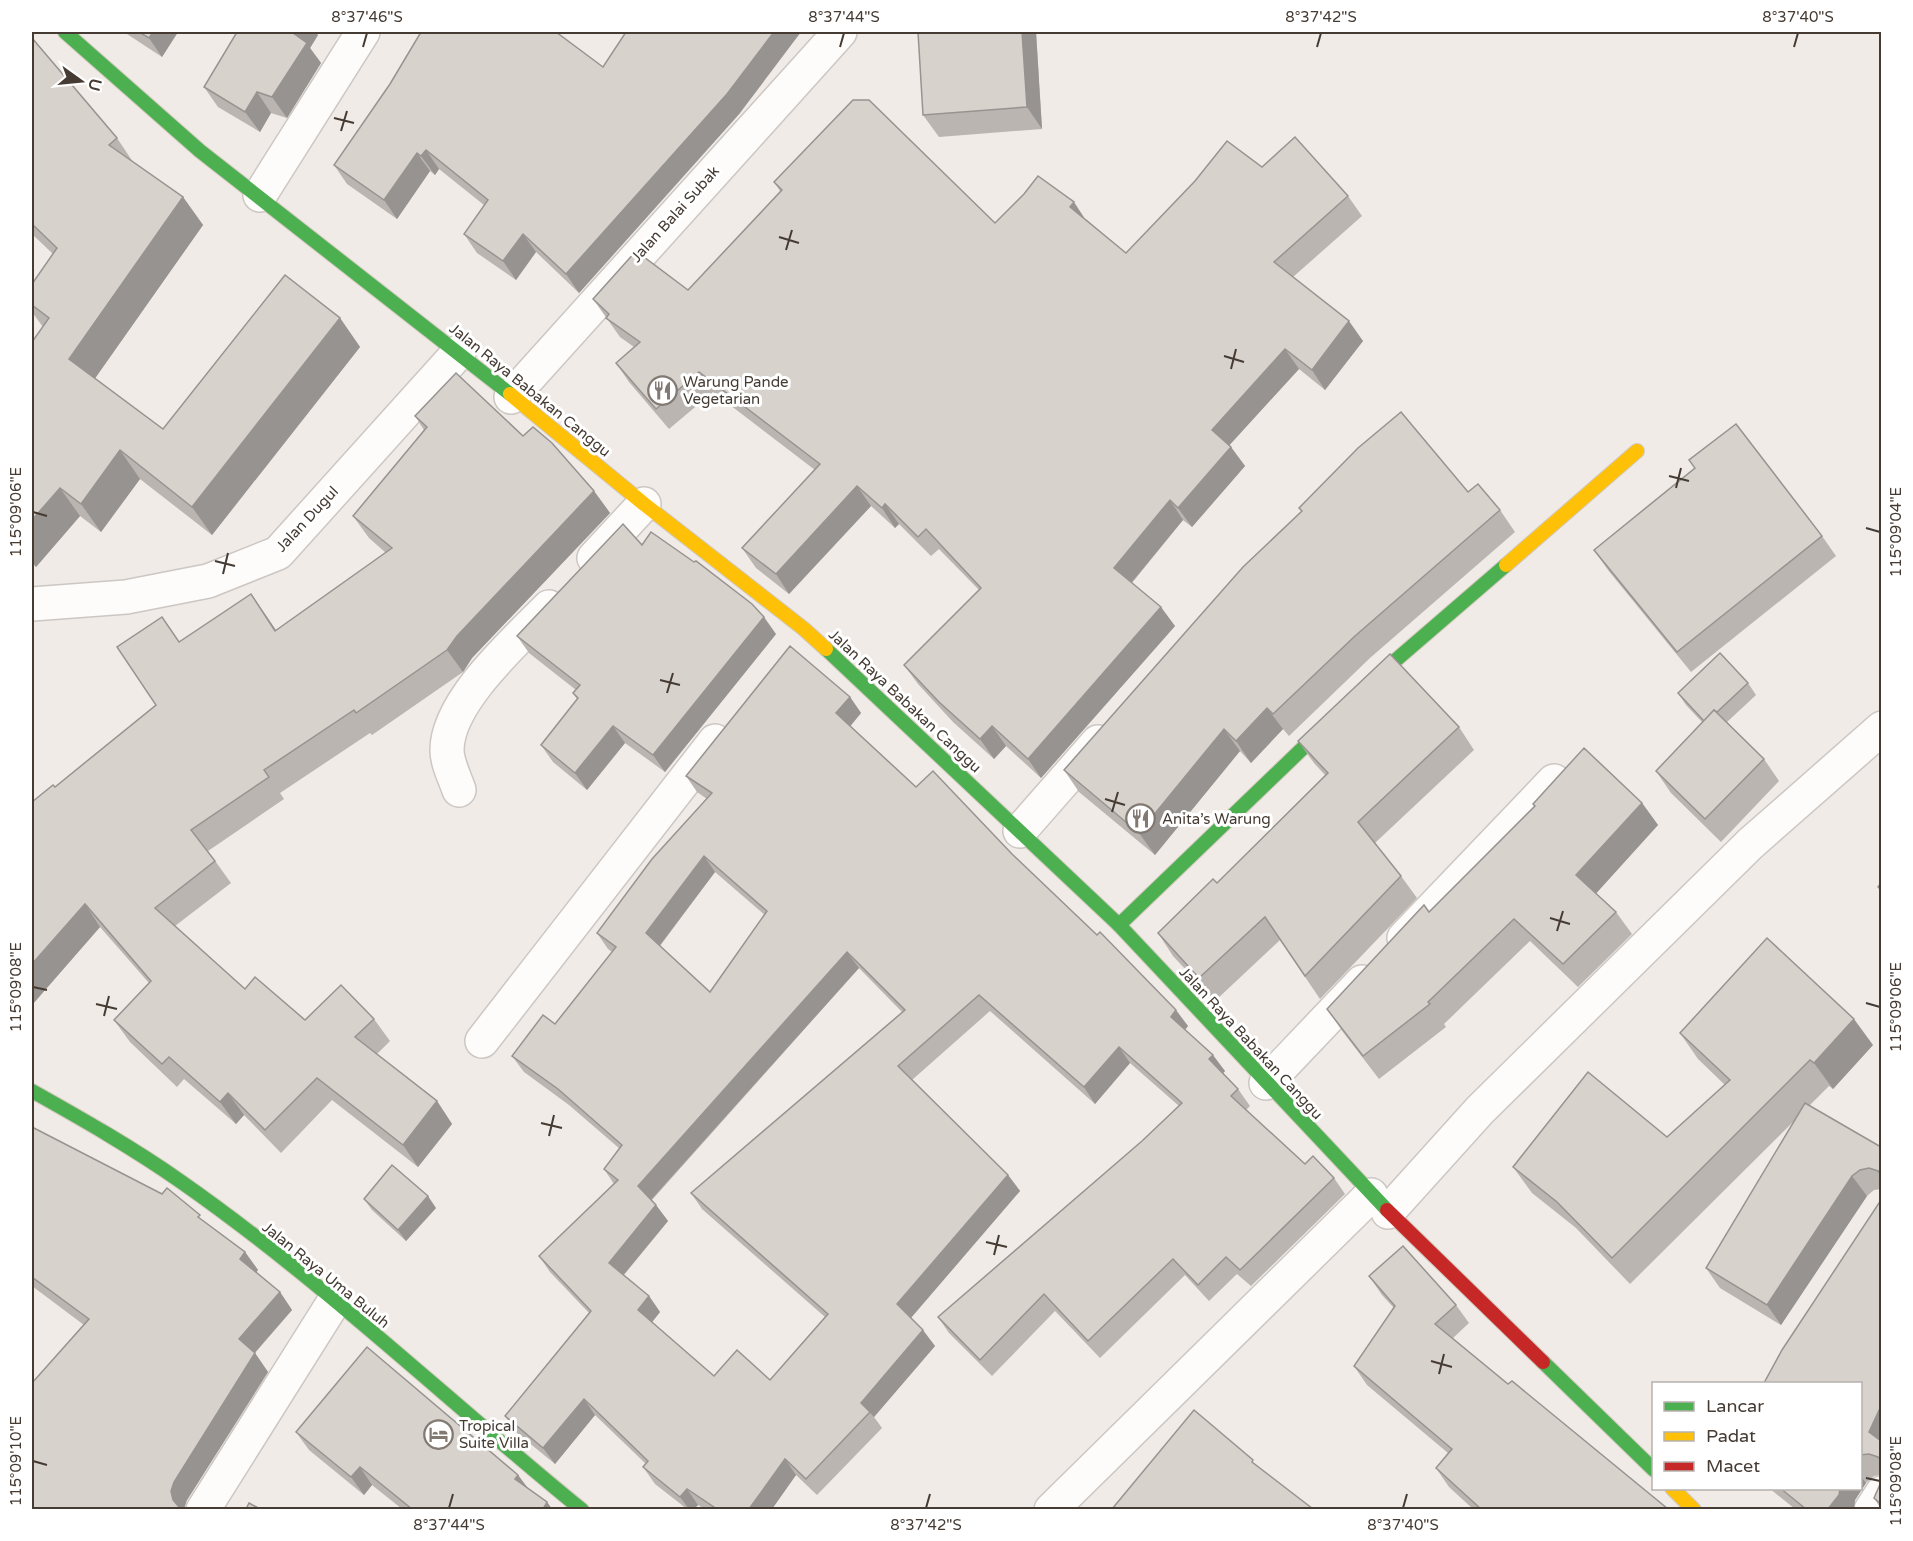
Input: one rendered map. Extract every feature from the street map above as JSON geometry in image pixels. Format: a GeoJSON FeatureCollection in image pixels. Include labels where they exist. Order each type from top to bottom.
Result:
{"type":"FeatureCollection","features":[{"type":"Feature","properties":{"kind":"street","name":"Jalan Raya Babakan Canggu"},"geometry":{"type":"LineString","coordinates":[[65,32],[200,151],[260,195],[459,352],[644,504],[804,629],[1119,926],[1379,1204],[1652,1469]]}},
{"type":"Feature","properties":{"kind":"street"},"geometry":{"type":"LineString","coordinates":[[260,195],[363,32]]}},
{"type":"Feature","properties":{"kind":"street","name":"Jalan Balai Subak"},"geometry":{"type":"LineString","coordinates":[[511,397],[840,32]]}},
{"type":"Feature","properties":{"kind":"street","name":"Jalan Dugul"},"geometry":{"type":"LineString","coordinates":[[32,604],[126,597],[208,580],[278,553],[459,352]]}},
{"type":"Feature","properties":{"kind":"street"},"geometry":{"type":"LineString","coordinates":[[1119,926],[1382,672],[1637,451]]}},
{"type":"Feature","properties":{"kind":"street"},"geometry":{"type":"LineString","coordinates":[[459,790],[447,750],[462,707],[486,671],[644,504]]}},
{"type":"Feature","properties":{"kind":"street"},"geometry":{"type":"LineString","coordinates":[[782,656],[804,629]]}},
{"type":"Feature","properties":{"kind":"street"},"geometry":{"type":"LineString","coordinates":[[1020,831],[1120,717]]}},
{"type":"Feature","properties":{"kind":"street"},"geometry":{"type":"LineString","coordinates":[[482,1041],[732,718]]}},
{"type":"Feature","properties":{"kind":"street"},"geometry":{"type":"LineString","coordinates":[[1051,1509],[1480,1110],[1750,844],[1881,728]]}},
{"type":"Feature","properties":{"kind":"street"},"geometry":{"type":"LineString","coordinates":[[1266,1083],[1554,781]]}},
{"type":"Feature","properties":{"kind":"street","name":"Jalan Raya Uma Buluh"},"geometry":{"type":"LineString","coordinates":[[32,1091],[81,1116],[166,1171],[335,1300],[576,1508]]}},
{"type":"Feature","properties":{"kind":"street"},"geometry":{"type":"LineString","coordinates":[[203,1509],[335,1300]]}},
{"type":"Feature","properties":{"kind":"street"},"geometry":{"type":"LineString","coordinates":[[1871,1509],[1881,1493]]}},
{"type":"Feature","properties":{"kind":"building"},"geometry":{"type":"Polygon","coordinates":[[[139,32],[153,32],[149,38],[139,32]]]}},
{"type":"Feature","properties":{"kind":"building"},"geometry":{"type":"Polygon","coordinates":[[[237,32],[294,32],[307,43],[272,97],[257,92],[245,112],[204,87],[237,32]]]}},
{"type":"Feature","properties":{"kind":"building"},"geometry":{"type":"Polygon","coordinates":[[[421,32],[556,32],[603,67],[626,32],[774,32],[727,94],[566,274],[523,234],[503,261],[464,234],[488,200],[426,150],[421,156],[417,153],[384,200],[334,165],[390,84],[421,32]]]}},
{"type":"Feature","properties":{"kind":"building"},"geometry":{"type":"Polygon","coordinates":[[[918,32],[1022,32],[1027,107],[923,115],[918,32]]]}},
{"type":"Feature","properties":{"kind":"building"},"geometry":{"type":"Polygon","coordinates":[[[32,38],[117,138],[109,145],[183,197],[69,359],[163,429],[285,275],[340,318],[192,507],[120,450],[81,504],[60,488],[32,520],[32,342],[49,318],[32,305],[32,284],[57,248],[32,224],[32,38]]]}},
{"type":"Feature","properties":{"kind":"building"},"geometry":{"type":"Polygon","coordinates":[[[853,100],[869,100],[995,223],[1024,194],[1038,176],[1074,202],[1070,207],[1126,253],[1195,181],[1227,141],[1262,167],[1295,137],[1348,196],[1274,262],[1349,321],[1312,370],[1285,349],[1212,430],[1231,447],[1178,508],[1170,500],[1114,568],[1161,607],[1028,759],[992,726],[980,739],[939,702],[904,665],[981,588],[926,529],[918,537],[885,504],[882,508],[857,486],[776,574],[742,548],[820,464],[699,372],[656,409],[616,363],[640,342],[606,318],[609,314],[593,299],[636,251],[688,290],[782,190],[774,182],[853,100]]]}},
{"type":"Feature","properties":{"kind":"building"},"geometry":{"type":"Polygon","coordinates":[[[456,373],[523,436],[533,427],[552,443],[594,491],[457,636],[447,650],[356,713],[354,710],[264,770],[269,777],[191,830],[215,861],[155,908],[245,989],[255,977],[305,1020],[341,985],[374,1019],[355,1037],[437,1101],[403,1145],[317,1078],[265,1130],[228,1093],[220,1102],[169,1057],[162,1064],[114,1020],[151,981],[85,904],[32,964],[32,802],[53,785],[55,787],[156,705],[117,647],[162,617],[179,642],[251,594],[275,631],[392,548],[353,516],[427,427],[415,416],[456,373]]]}},
{"type":"Feature","properties":{"kind":"building"},"geometry":{"type":"Polygon","coordinates":[[[1401,412],[1468,492],[1478,484],[1500,510],[1355,636],[1273,714],[1267,708],[1236,741],[1224,729],[1139,833],[1064,770],[1243,567],[1302,511],[1299,508],[1358,448],[1401,412]]]}},
{"type":"Feature","properties":{"kind":"building"},"geometry":{"type":"Polygon","coordinates":[[[1736,424],[1822,536],[1677,652],[1594,550],[1695,468],[1689,460],[1736,424]]]}},
{"type":"Feature","properties":{"kind":"building"},"geometry":{"type":"Polygon","coordinates":[[[623,524],[642,545],[651,532],[694,562],[696,561],[752,604],[764,617],[653,755],[613,726],[575,773],[541,745],[578,698],[573,693],[580,685],[517,636],[623,524]]]}},
{"type":"Feature","properties":{"kind":"building"},"geometry":{"type":"Polygon","coordinates":[[[790,646],[850,697],[836,713],[916,787],[933,771],[1012,854],[1097,935],[1100,932],[1176,1010],[1171,1017],[1213,1055],[1209,1059],[1238,1089],[1231,1096],[1305,1164],[1313,1156],[1334,1178],[1240,1270],[1226,1257],[1198,1285],[1173,1259],[1088,1341],[1044,1294],[980,1360],[938,1317],[1142,1141],[1182,1103],[1119,1047],[1084,1087],[979,995],[898,1066],[1008,1175],[897,1304],[923,1330],[861,1403],[870,1412],[806,1479],[785,1459],[749,1509],[717,1509],[687,1489],[680,1497],[643,1467],[648,1461],[584,1399],[543,1448],[505,1416],[591,1311],[539,1256],[618,1180],[604,1169],[622,1145],[558,1089],[512,1056],[543,1015],[555,1024],[616,947],[597,933],[652,859],[712,793],[686,776],[790,646]],[[704,856],[646,933],[710,992],[767,911],[704,856]],[[847,952],[638,1186],[656,1205],[609,1263],[649,1296],[638,1310],[714,1376],[737,1350],[770,1380],[828,1314],[691,1193],[905,1010],[847,952]]]}},
{"type":"Feature","properties":{"kind":"building"},"geometry":{"type":"Polygon","coordinates":[[[1720,653],[1748,683],[1704,721],[1678,693],[1720,653]]]}},
{"type":"Feature","properties":{"kind":"building"},"geometry":{"type":"Polygon","coordinates":[[[1390,654],[1459,727],[1358,822],[1401,876],[1305,976],[1265,917],[1199,978],[1158,933],[1213,879],[1217,883],[1328,773],[1298,741],[1390,654]]]}},
{"type":"Feature","properties":{"kind":"building"},"geometry":{"type":"Polygon","coordinates":[[[1714,710],[1764,759],[1705,819],[1656,771],[1714,710]]]}},
{"type":"Feature","properties":{"kind":"building"},"geometry":{"type":"Polygon","coordinates":[[[1584,748],[1642,803],[1576,875],[1616,912],[1563,964],[1514,919],[1428,1002],[1430,1004],[1363,1056],[1327,1009],[1424,905],[1429,912],[1535,806],[1533,804],[1584,748]]]}},
{"type":"Feature","properties":{"kind":"building"},"geometry":{"type":"Polygon","coordinates":[[[1767,938],[1854,1019],[1814,1063],[1810,1060],[1612,1258],[1557,1202],[1513,1167],[1588,1072],[1667,1137],[1730,1080],[1680,1033],[1767,938]]]}},
{"type":"Feature","properties":{"kind":"building"},"geometry":{"type":"Polygon","coordinates":[[[1805,1103],[1881,1147],[1881,1175],[1878,1171],[1869,1168],[1860,1170],[1852,1176],[1767,1305],[1706,1268],[1805,1103]]]}},
{"type":"Feature","properties":{"kind":"building"},"geometry":{"type":"Polygon","coordinates":[[[32,1127],[162,1194],[167,1188],[200,1215],[198,1217],[245,1252],[240,1259],[280,1292],[239,1339],[255,1353],[174,1482],[171,1491],[173,1500],[179,1507],[177,1509],[32,1509],[32,1383],[89,1319],[32,1277],[32,1127]]]}},
{"type":"Feature","properties":{"kind":"building"},"geometry":{"type":"Polygon","coordinates":[[[392,1165],[428,1196],[398,1230],[364,1199],[392,1165]]]}},
{"type":"Feature","properties":{"kind":"building"},"geometry":{"type":"Polygon","coordinates":[[[1881,1200],[1881,1406],[1869,1432],[1881,1441],[1881,1461],[1878,1457],[1869,1454],[1862,1455],[1862,1382],[1765,1382],[1782,1350],[1881,1200]]]}},
{"type":"Feature","properties":{"kind":"building"},"geometry":{"type":"Polygon","coordinates":[[[1403,1246],[1456,1305],[1435,1324],[1508,1384],[1512,1381],[1668,1509],[1481,1509],[1436,1468],[1452,1449],[1354,1366],[1395,1306],[1369,1276],[1403,1246]]]}},
{"type":"Feature","properties":{"kind":"building"},"geometry":{"type":"Polygon","coordinates":[[[367,1347],[518,1475],[515,1479],[547,1502],[543,1509],[412,1509],[360,1467],[351,1477],[296,1432],[367,1347]]]}},
{"type":"Feature","properties":{"kind":"building"},"geometry":{"type":"Polygon","coordinates":[[[1194,1410],[1253,1460],[1252,1462],[1313,1509],[1112,1509],[1194,1410]]]}},
{"type":"Feature","properties":{"kind":"building"},"geometry":{"type":"Polygon","coordinates":[[[1881,1482],[1881,1504],[1874,1498],[1881,1482]]]}},
{"type":"Feature","properties":{"kind":"building"},"geometry":{"type":"Polygon","coordinates":[[[1782,1490],[1840,1490],[1839,1495],[1828,1509],[1806,1509],[1782,1490]]]}},
{"type":"Feature","properties":{"kind":"building"},"geometry":{"type":"Polygon","coordinates":[[[249,1503],[260,1509],[246,1509],[249,1503]]]}},
{"type":"Feature","properties":{"kind":"traffic: fast"},"geometry":{"type":"LineString","coordinates":[[65,32],[200,151],[510,394]]}},
{"type":"Feature","properties":{"kind":"traffic: fast"},"geometry":{"type":"LineString","coordinates":[[1119,925],[1382,672],[1506,565]]}},
{"type":"Feature","properties":{"kind":"traffic: fast"},"geometry":{"type":"LineString","coordinates":[[826,649],[1119,925],[1387,1210]]}},
{"type":"Feature","properties":{"kind":"traffic: fast"},"geometry":{"type":"LineString","coordinates":[[32,1091],[144,1157],[233,1219],[334,1300],[582,1510]]}},
{"type":"Feature","properties":{"kind":"traffic: fast"},"geometry":{"type":"LineString","coordinates":[[1543,1362],[1652,1468]]}},
{"type":"Feature","properties":{"kind":"traffic: slow"},"geometry":{"type":"LineString","coordinates":[[510,394],[826,649]]}},
{"type":"Feature","properties":{"kind":"traffic: slow"},"geometry":{"type":"LineString","coordinates":[[1506,565],[1637,451]]}},
{"type":"Feature","properties":{"kind":"traffic: slow"},"geometry":{"type":"LineString","coordinates":[[1674,1490],[1694,1510]]}},
{"type":"Feature","properties":{"kind":"traffic: jam"},"geometry":{"type":"LineString","coordinates":[[1387,1210],[1543,1362]]}},
{"type":"Feature","properties":{"kind":"place","name":"Warung Pande Vegetarian"},"geometry":{"type":"Point","coordinates":[662,391]}},
{"type":"Feature","properties":{"kind":"place","name":"Anita’s Warung"},"geometry":{"type":"Point","coordinates":[1141,819]}},
{"type":"Feature","properties":{"kind":"place","name":"Tropical Suite Villa"},"geometry":{"type":"Point","coordinates":[438,1435]}}]}
